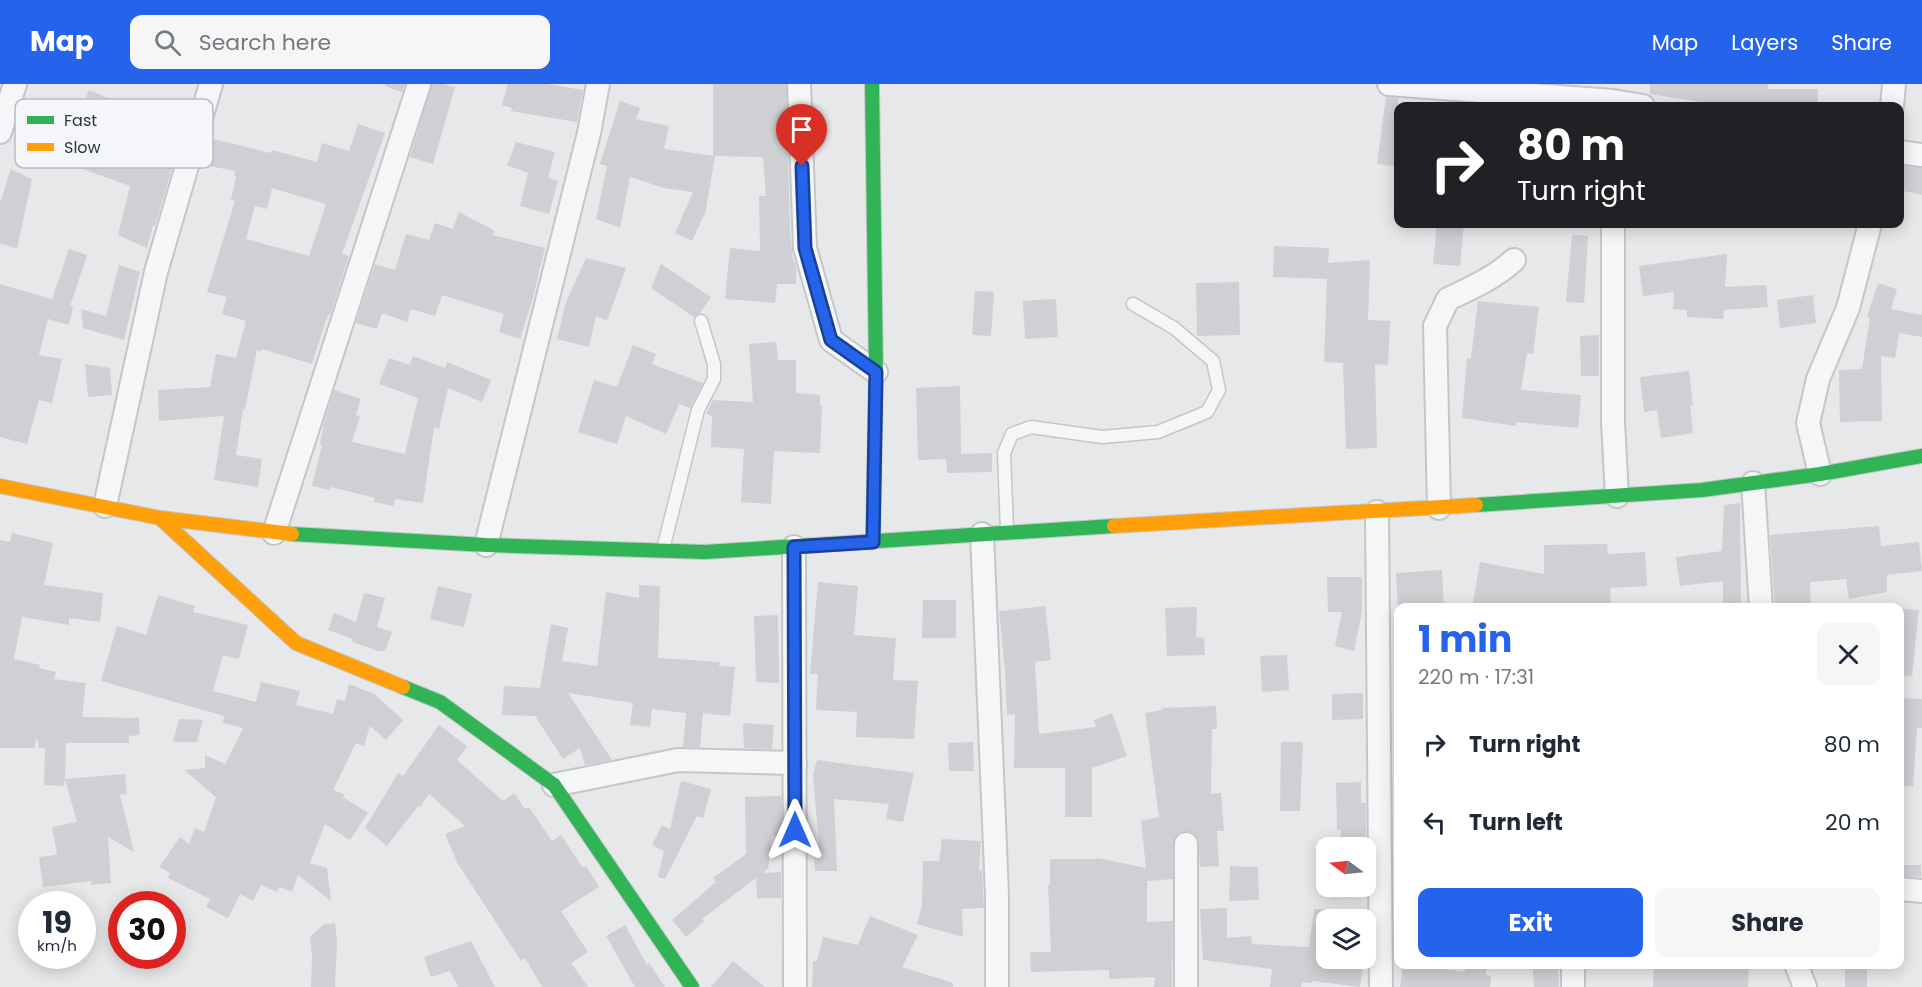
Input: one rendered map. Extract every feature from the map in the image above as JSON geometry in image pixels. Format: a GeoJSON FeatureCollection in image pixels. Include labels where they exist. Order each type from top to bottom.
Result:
{"type":"FeatureCollection","features":[{"type":"Feature","properties":{"kind":"main road"},"geometry":{"type":"LineString","coordinates":[[872,84],[876,372],[873,542]]}},
{"type":"Feature","properties":{"kind":"main road"},"geometry":{"type":"LineString","coordinates":[[0,486],[160,518],[274,533],[486,545],[705,552],[1007,531],[1377,512],[1702,490],[1820,474],[1922,456]]}},
{"type":"Feature","properties":{"kind":"main road"},"geometry":{"type":"LineString","coordinates":[[160,518],[296,643],[440,702],[554,785],[605,856],[692,987]]}},
{"type":"Feature","properties":{"kind":"street"},"geometry":{"type":"LineString","coordinates":[[0,132],[15,84]]}},
{"type":"Feature","properties":{"kind":"street"},"geometry":{"type":"LineString","coordinates":[[207,99],[211,84]]}},
{"type":"Feature","properties":{"kind":"street"},"geometry":{"type":"LineString","coordinates":[[274,533],[419,84]]}},
{"type":"Feature","properties":{"kind":"street"},"geometry":{"type":"LineString","coordinates":[[486,545],[589,133],[598,84]]}},
{"type":"Feature","properties":{"kind":"street"},"geometry":{"type":"LineString","coordinates":[[800,84],[805,248],[831,340],[876,372]]}},
{"type":"Feature","properties":{"kind":"street"},"geometry":{"type":"LineString","coordinates":[[1389,84],[1612,97],[1629,102]]}},
{"type":"Feature","properties":{"kind":"street"},"geometry":{"type":"LineString","coordinates":[[1892,102],[1894,84]]}},
{"type":"Feature","properties":{"kind":"street"},"geometry":{"type":"LineString","coordinates":[[1904,153],[1922,155]]}},
{"type":"Feature","properties":{"kind":"street"},"geometry":{"type":"LineString","coordinates":[[105,506],[156,272],[186,168]]}},
{"type":"Feature","properties":{"kind":"street"},"geometry":{"type":"LineString","coordinates":[[1613,228],[1613,422],[1617,496]]}},
{"type":"Feature","properties":{"kind":"street"},"geometry":{"type":"LineString","coordinates":[[1820,474],[1808,423],[1818,379],[1848,308],[1869,228]]}},
{"type":"Feature","properties":{"kind":"street"},"geometry":{"type":"LineString","coordinates":[[1439,508],[1435,326],[1448,299],[1482,284],[1514,260]]}},
{"type":"Feature","properties":{"kind":"street"},"geometry":{"type":"LineString","coordinates":[[1753,483],[1761,603]]}},
{"type":"Feature","properties":{"kind":"street"},"geometry":{"type":"LineString","coordinates":[[1377,512],[1381,987]]}},
{"type":"Feature","properties":{"kind":"street"},"geometry":{"type":"LineString","coordinates":[[982,534],[996,895],[997,987]]}},
{"type":"Feature","properties":{"kind":"street"},"geometry":{"type":"LineString","coordinates":[[794,547],[795,987]]}},
{"type":"Feature","properties":{"kind":"street"},"geometry":{"type":"LineString","coordinates":[[554,785],[678,760],[795,763]]}},
{"type":"Feature","properties":{"kind":"street"},"geometry":{"type":"LineString","coordinates":[[1186,844],[1186,987]]}},
{"type":"Feature","properties":{"kind":"street"},"geometry":{"type":"LineString","coordinates":[[1904,889],[1922,891]]}},
{"type":"Feature","properties":{"kind":"street"},"geometry":{"type":"LineString","coordinates":[[1573,969],[1573,987]]}},
{"type":"Feature","properties":{"kind":"street"},"geometry":{"type":"LineString","coordinates":[[1798,969],[1805,987]]}},
{"type":"Feature","properties":{"kind":"lane"},"geometry":{"type":"LineString","coordinates":[[1007,531],[1004,453],[1012,434],[1031,427],[1102,437],[1158,432],[1208,412],[1219,390],[1213,361],[1174,328],[1133,304]]}},
{"type":"Feature","properties":{"kind":"lane"},"geometry":{"type":"LineString","coordinates":[[663,550],[698,410],[714,379],[714,364],[701,321]]}},
{"type":"Feature","properties":{"kind":"building"},"geometry":{"type":"Polygon","coordinates":[[[385,84],[405,84],[402,92],[385,86],[385,84]]]}},
{"type":"Feature","properties":{"kind":"building"},"geometry":{"type":"Polygon","coordinates":[[[432,84],[455,87],[433,164],[410,157],[432,84]]]}},
{"type":"Feature","properties":{"kind":"building"},"geometry":{"type":"Polygon","coordinates":[[[508,84],[547,84],[583,90],[577,122],[511,111],[512,108],[502,105],[508,84]]]}},
{"type":"Feature","properties":{"kind":"building"},"geometry":{"type":"Polygon","coordinates":[[[713,84],[786,84],[790,233],[796,267],[796,284],[777,284],[775,303],[725,299],[730,248],[760,251],[759,196],[766,196],[763,157],[713,156],[713,84]]]}},
{"type":"Feature","properties":{"kind":"building"},"geometry":{"type":"Polygon","coordinates":[[[1650,84],[1768,84],[1768,89],[1818,89],[1818,102],[1700,102],[1650,94],[1650,84]]]}},
{"type":"Feature","properties":{"kind":"building"},"geometry":{"type":"Polygon","coordinates":[[[89,90],[110,99],[85,99],[89,90]]]}},
{"type":"Feature","properties":{"kind":"building"},"geometry":{"type":"Polygon","coordinates":[[[1386,97],[1398,98],[1398,102],[1394,102],[1394,166],[1377,164],[1386,97]]]}},
{"type":"Feature","properties":{"kind":"building"},"geometry":{"type":"Polygon","coordinates":[[[620,101],[640,108],[636,119],[669,126],[664,149],[715,156],[705,215],[692,241],[675,233],[693,192],[664,188],[630,177],[620,228],[596,219],[607,166],[600,164],[620,101]]]}},
{"type":"Feature","properties":{"kind":"building"},"geometry":{"type":"Polygon","coordinates":[[[358,124],[385,133],[342,254],[349,256],[312,364],[262,349],[261,352],[257,350],[245,409],[243,409],[236,455],[262,459],[258,487],[214,480],[224,416],[159,421],[158,390],[210,387],[216,354],[236,358],[246,321],[222,314],[227,297],[207,292],[235,201],[231,200],[236,176],[234,176],[235,171],[213,167],[213,139],[271,153],[272,150],[317,162],[322,143],[349,151],[358,124]],[[272,188],[267,209],[255,206],[246,239],[309,256],[326,204],[272,188]]]}},
{"type":"Feature","properties":{"kind":"building"},"geometry":{"type":"Polygon","coordinates":[[[516,142],[555,152],[548,178],[558,181],[549,214],[520,206],[528,173],[507,165],[516,142]]]}},
{"type":"Feature","properties":{"kind":"building"},"geometry":{"type":"Polygon","coordinates":[[[1904,166],[1922,168],[1922,195],[1904,191],[1904,166]]]}},
{"type":"Feature","properties":{"kind":"building"},"geometry":{"type":"Polygon","coordinates":[[[80,168],[172,168],[147,248],[118,235],[130,186],[80,168]]]}},
{"type":"Feature","properties":{"kind":"building"},"geometry":{"type":"Polygon","coordinates":[[[11,169],[32,179],[17,249],[0,243],[0,203],[11,169]]]}},
{"type":"Feature","properties":{"kind":"building"},"geometry":{"type":"Polygon","coordinates":[[[459,212],[495,231],[493,235],[545,248],[520,339],[499,332],[504,314],[442,295],[435,316],[411,309],[407,322],[382,313],[377,329],[356,323],[375,264],[395,270],[406,234],[429,240],[435,223],[453,229],[459,212]]]}},
{"type":"Feature","properties":{"kind":"building"},"geometry":{"type":"Polygon","coordinates":[[[1437,228],[1464,228],[1460,266],[1433,264],[1437,228]]]}},
{"type":"Feature","properties":{"kind":"building"},"geometry":{"type":"Polygon","coordinates":[[[1572,235],[1588,236],[1584,303],[1566,302],[1572,235]]]}},
{"type":"Feature","properties":{"kind":"building"},"geometry":{"type":"Polygon","coordinates":[[[1274,246],[1329,248],[1328,263],[1370,260],[1368,320],[1390,321],[1388,365],[1375,364],[1377,448],[1346,449],[1343,363],[1324,362],[1327,279],[1273,277],[1274,246]]]}},
{"type":"Feature","properties":{"kind":"building"},"geometry":{"type":"Polygon","coordinates":[[[69,249],[87,255],[70,306],[73,307],[69,325],[48,319],[39,355],[62,359],[52,403],[39,400],[27,444],[0,437],[0,284],[52,299],[69,249]]]}},
{"type":"Feature","properties":{"kind":"building"},"geometry":{"type":"Polygon","coordinates":[[[1727,254],[1725,287],[1766,285],[1768,307],[1724,310],[1723,319],[1687,317],[1687,310],[1673,309],[1674,292],[1643,296],[1639,266],[1727,254]]]}},
{"type":"Feature","properties":{"kind":"building"},"geometry":{"type":"Polygon","coordinates":[[[586,258],[626,268],[607,321],[596,316],[589,347],[557,339],[566,302],[586,258]]]}},
{"type":"Feature","properties":{"kind":"building"},"geometry":{"type":"Polygon","coordinates":[[[661,264],[711,297],[700,313],[694,317],[651,288],[661,264]]]}},
{"type":"Feature","properties":{"kind":"building"},"geometry":{"type":"Polygon","coordinates":[[[119,265],[140,272],[124,340],[83,328],[81,309],[106,316],[119,265]]]}},
{"type":"Feature","properties":{"kind":"building"},"geometry":{"type":"Polygon","coordinates":[[[1239,282],[1240,335],[1197,336],[1196,283],[1239,282]]]}},
{"type":"Feature","properties":{"kind":"building"},"geometry":{"type":"Polygon","coordinates":[[[1878,283],[1897,289],[1891,309],[1922,315],[1922,337],[1899,333],[1895,358],[1881,356],[1882,421],[1840,422],[1839,370],[1862,369],[1870,318],[1867,317],[1878,283]]]}},
{"type":"Feature","properties":{"kind":"building"},"geometry":{"type":"Polygon","coordinates":[[[975,291],[994,292],[991,336],[972,335],[975,291]]]}},
{"type":"Feature","properties":{"kind":"building"},"geometry":{"type":"Polygon","coordinates":[[[1813,295],[1816,323],[1780,328],[1777,300],[1813,295]]]}},
{"type":"Feature","properties":{"kind":"building"},"geometry":{"type":"Polygon","coordinates":[[[1056,299],[1058,337],[1025,339],[1023,301],[1056,299]]]}},
{"type":"Feature","properties":{"kind":"building"},"geometry":{"type":"Polygon","coordinates":[[[1478,301],[1539,307],[1533,354],[1527,353],[1521,390],[1581,395],[1578,428],[1516,422],[1516,426],[1462,418],[1467,358],[1471,358],[1478,301]]]}},
{"type":"Feature","properties":{"kind":"building"},"geometry":{"type":"Polygon","coordinates":[[[1599,335],[1599,376],[1581,376],[1580,336],[1599,335]]]}},
{"type":"Feature","properties":{"kind":"building"},"geometry":{"type":"Polygon","coordinates":[[[776,342],[778,360],[796,360],[796,393],[820,395],[822,406],[820,453],[774,451],[771,504],[741,502],[744,449],[711,447],[712,416],[706,414],[713,400],[753,402],[749,344],[776,342]]]}},
{"type":"Feature","properties":{"kind":"building"},"geometry":{"type":"Polygon","coordinates":[[[633,345],[656,354],[652,364],[703,383],[690,408],[679,404],[666,434],[626,416],[617,444],[578,432],[594,380],[617,387],[633,345]]]}},
{"type":"Feature","properties":{"kind":"building"},"geometry":{"type":"Polygon","coordinates":[[[413,356],[445,368],[447,362],[491,380],[482,402],[448,388],[439,429],[434,427],[423,503],[395,499],[393,506],[374,502],[375,498],[331,487],[330,490],[312,486],[322,445],[320,445],[323,426],[334,390],[361,399],[356,415],[360,416],[352,442],[405,454],[418,398],[379,384],[389,358],[410,365],[413,356]]]}},
{"type":"Feature","properties":{"kind":"building"},"geometry":{"type":"Polygon","coordinates":[[[85,364],[110,368],[112,395],[88,397],[85,364]]]}},
{"type":"Feature","properties":{"kind":"building"},"geometry":{"type":"Polygon","coordinates":[[[1689,371],[1693,433],[1661,438],[1657,410],[1644,412],[1640,377],[1689,371]]]}},
{"type":"Feature","properties":{"kind":"building"},"geometry":{"type":"Polygon","coordinates":[[[960,386],[961,454],[992,453],[992,472],[947,473],[946,459],[918,460],[916,388],[960,386]]]}},
{"type":"Feature","properties":{"kind":"building"},"geometry":{"type":"Polygon","coordinates":[[[1740,503],[1741,603],[1723,603],[1723,581],[1680,586],[1676,557],[1722,551],[1724,505],[1740,503]]]}},
{"type":"Feature","properties":{"kind":"building"},"geometry":{"type":"Polygon","coordinates":[[[1879,526],[1881,546],[1919,542],[1922,571],[1887,575],[1887,592],[1849,599],[1846,579],[1810,582],[1811,603],[1775,603],[1770,535],[1879,526]]]}},
{"type":"Feature","properties":{"kind":"building"},"geometry":{"type":"Polygon","coordinates":[[[12,533],[53,543],[44,585],[103,593],[100,622],[69,618],[69,625],[22,617],[14,659],[40,665],[39,668],[56,672],[54,679],[86,683],[82,717],[139,718],[140,735],[129,736],[129,743],[66,743],[64,786],[44,785],[45,748],[39,748],[37,737],[34,748],[0,748],[0,540],[10,542],[12,533]]]}},
{"type":"Feature","properties":{"kind":"building"},"geometry":{"type":"Polygon","coordinates":[[[1607,544],[1608,554],[1645,552],[1647,586],[1610,588],[1611,603],[1473,603],[1480,562],[1544,574],[1544,545],[1607,544]]]}},
{"type":"Feature","properties":{"kind":"building"},"geometry":{"type":"Polygon","coordinates":[[[1442,570],[1444,603],[1398,603],[1396,573],[1442,570]]]}},
{"type":"Feature","properties":{"kind":"building"},"geometry":{"type":"Polygon","coordinates":[[[1327,577],[1362,577],[1362,611],[1354,651],[1335,646],[1342,612],[1328,612],[1327,577]]]}},
{"type":"Feature","properties":{"kind":"building"},"geometry":{"type":"Polygon","coordinates":[[[818,582],[858,586],[854,635],[896,638],[893,680],[918,681],[914,739],[856,737],[857,712],[816,710],[818,674],[810,674],[818,582]]]}},
{"type":"Feature","properties":{"kind":"building"},"geometry":{"type":"Polygon","coordinates":[[[639,585],[660,586],[658,658],[720,662],[719,666],[735,667],[730,716],[703,713],[700,747],[683,747],[686,713],[652,709],[650,727],[630,725],[633,703],[568,693],[612,760],[585,765],[580,748],[563,759],[535,716],[502,715],[504,686],[540,688],[551,624],[568,628],[562,661],[597,666],[606,592],[639,598],[639,585]]]}},
{"type":"Feature","properties":{"kind":"building"},"geometry":{"type":"Polygon","coordinates":[[[438,586],[472,594],[464,627],[430,619],[438,586]]]}},
{"type":"Feature","properties":{"kind":"building"},"geometry":{"type":"Polygon","coordinates":[[[364,593],[385,598],[377,627],[392,632],[385,651],[378,651],[352,642],[353,639],[328,630],[334,613],[356,622],[364,593]]]}},
{"type":"Feature","properties":{"kind":"building"},"geometry":{"type":"Polygon","coordinates":[[[158,595],[195,606],[193,612],[248,625],[239,659],[223,655],[213,691],[256,702],[261,682],[300,691],[296,705],[333,714],[337,699],[345,701],[349,684],[374,694],[403,720],[386,740],[370,726],[364,746],[356,743],[333,790],[344,794],[343,797],[368,813],[350,840],[325,824],[310,863],[327,868],[331,901],[298,875],[292,892],[279,887],[277,892],[261,885],[253,901],[240,894],[228,918],[206,907],[210,899],[168,878],[170,873],[159,867],[180,837],[189,844],[195,828],[204,832],[216,797],[184,770],[205,768],[205,755],[225,764],[243,728],[223,723],[224,716],[101,681],[117,626],[146,635],[158,595]]]}},
{"type":"Feature","properties":{"kind":"building"},"geometry":{"type":"Polygon","coordinates":[[[923,600],[956,600],[956,638],[922,638],[923,600]]]}},
{"type":"Feature","properties":{"kind":"building"},"geometry":{"type":"Polygon","coordinates":[[[1045,606],[1051,660],[1035,662],[1039,734],[1096,727],[1094,720],[1112,713],[1127,756],[1092,768],[1092,817],[1065,817],[1065,768],[1014,768],[1015,714],[1007,715],[999,611],[1045,606]]]}},
{"type":"Feature","properties":{"kind":"building"},"geometry":{"type":"Polygon","coordinates":[[[1197,607],[1196,637],[1204,638],[1205,655],[1167,656],[1165,608],[1197,607]]]}},
{"type":"Feature","properties":{"kind":"building"},"geometry":{"type":"Polygon","coordinates":[[[1904,608],[1919,610],[1912,676],[1904,675],[1904,608]]]}},
{"type":"Feature","properties":{"kind":"building"},"geometry":{"type":"Polygon","coordinates":[[[778,615],[779,683],[756,682],[754,616],[778,615]]]}},
{"type":"Feature","properties":{"kind":"building"},"geometry":{"type":"Polygon","coordinates":[[[1287,655],[1289,690],[1262,692],[1260,656],[1287,655]]]}},
{"type":"Feature","properties":{"kind":"building"},"geometry":{"type":"Polygon","coordinates":[[[1363,693],[1363,719],[1332,720],[1332,694],[1363,693]]]}},
{"type":"Feature","properties":{"kind":"building"},"geometry":{"type":"Polygon","coordinates":[[[1904,698],[1922,699],[1922,728],[1917,728],[1913,786],[1904,786],[1904,698]]]}},
{"type":"Feature","properties":{"kind":"building"},"geometry":{"type":"Polygon","coordinates":[[[1216,706],[1217,729],[1212,729],[1211,794],[1221,793],[1224,831],[1217,831],[1219,866],[1200,867],[1198,838],[1193,833],[1185,831],[1174,838],[1173,879],[1147,881],[1147,922],[1173,921],[1172,987],[1154,987],[1155,977],[1109,979],[1109,970],[1031,972],[1030,952],[1051,952],[1048,885],[1050,885],[1050,859],[1097,858],[1146,868],[1141,821],[1159,817],[1145,713],[1162,710],[1162,708],[1216,706]]]}},
{"type":"Feature","properties":{"kind":"building"},"geometry":{"type":"Polygon","coordinates":[[[179,719],[203,720],[197,742],[173,742],[179,719]]]}},
{"type":"Feature","properties":{"kind":"building"},"geometry":{"type":"Polygon","coordinates":[[[743,723],[774,725],[772,749],[744,748],[743,723]]]}},
{"type":"Feature","properties":{"kind":"building"},"geometry":{"type":"Polygon","coordinates":[[[439,725],[467,746],[457,760],[503,801],[514,793],[525,809],[529,807],[552,841],[561,835],[583,868],[586,866],[599,887],[561,911],[588,952],[571,963],[588,987],[542,987],[525,958],[521,961],[458,864],[445,834],[465,826],[429,794],[387,846],[365,828],[398,773],[403,776],[439,725]]]}},
{"type":"Feature","properties":{"kind":"building"},"geometry":{"type":"Polygon","coordinates":[[[973,742],[974,771],[949,771],[948,743],[973,742]]]}},
{"type":"Feature","properties":{"kind":"building"},"geometry":{"type":"Polygon","coordinates":[[[1281,742],[1303,742],[1300,811],[1280,811],[1281,742]]]}},
{"type":"Feature","properties":{"kind":"building"},"geometry":{"type":"Polygon","coordinates":[[[817,760],[914,773],[903,822],[886,819],[889,804],[834,799],[837,871],[815,871],[814,846],[819,845],[813,775],[817,760]]]}},
{"type":"Feature","properties":{"kind":"building"},"geometry":{"type":"Polygon","coordinates":[[[125,774],[127,794],[120,795],[134,852],[108,837],[111,883],[91,885],[91,881],[43,887],[39,857],[57,855],[52,827],[77,822],[65,779],[125,774]]]}},
{"type":"Feature","properties":{"kind":"building"},"geometry":{"type":"Polygon","coordinates":[[[681,781],[711,789],[703,818],[697,816],[665,879],[658,877],[664,851],[652,845],[662,825],[670,829],[681,781]]]}},
{"type":"Feature","properties":{"kind":"building"},"geometry":{"type":"Polygon","coordinates":[[[1361,782],[1361,803],[1366,803],[1366,837],[1341,837],[1341,830],[1337,830],[1336,783],[1361,782]]]}},
{"type":"Feature","properties":{"kind":"building"},"geometry":{"type":"Polygon","coordinates":[[[781,796],[781,836],[772,836],[768,869],[763,873],[781,872],[781,898],[757,898],[756,878],[702,919],[704,921],[686,937],[672,920],[716,882],[713,878],[746,854],[745,797],[781,796]]]}},
{"type":"Feature","properties":{"kind":"building"},"geometry":{"type":"Polygon","coordinates":[[[942,839],[981,841],[979,870],[982,870],[984,908],[962,909],[963,937],[917,924],[922,905],[923,861],[939,861],[942,839]]]}},
{"type":"Feature","properties":{"kind":"building"},"geometry":{"type":"Polygon","coordinates":[[[1904,865],[1921,865],[1921,877],[1904,876],[1904,865]]]}},
{"type":"Feature","properties":{"kind":"building"},"geometry":{"type":"Polygon","coordinates":[[[1230,866],[1258,867],[1259,900],[1229,901],[1230,866]]]}},
{"type":"Feature","properties":{"kind":"building"},"geometry":{"type":"Polygon","coordinates":[[[1227,908],[1227,938],[1251,936],[1252,944],[1309,947],[1314,909],[1316,909],[1316,969],[1362,969],[1360,987],[1312,981],[1312,983],[1302,982],[1301,987],[1270,987],[1272,969],[1203,960],[1200,909],[1227,908]]]}},
{"type":"Feature","properties":{"kind":"building"},"geometry":{"type":"Polygon","coordinates":[[[870,916],[918,935],[902,967],[953,983],[953,987],[812,987],[813,961],[817,961],[823,937],[858,945],[870,916]]]}},
{"type":"Feature","properties":{"kind":"building"},"geometry":{"type":"Polygon","coordinates":[[[335,923],[337,941],[335,987],[311,987],[310,937],[323,925],[335,923]]]}},
{"type":"Feature","properties":{"kind":"building"},"geometry":{"type":"Polygon","coordinates":[[[625,925],[647,965],[649,963],[665,987],[635,987],[606,936],[625,925]]]}},
{"type":"Feature","properties":{"kind":"building"},"geometry":{"type":"Polygon","coordinates":[[[471,941],[495,987],[458,987],[450,971],[431,977],[424,957],[471,941]]]}},
{"type":"Feature","properties":{"kind":"building"},"geometry":{"type":"Polygon","coordinates":[[[733,961],[765,987],[711,987],[733,961]]]}},
{"type":"Feature","properties":{"kind":"building"},"geometry":{"type":"Polygon","coordinates":[[[1402,969],[1442,969],[1465,972],[1465,969],[1486,969],[1486,975],[1491,976],[1490,987],[1400,987],[1402,969]]]}},
{"type":"Feature","properties":{"kind":"building"},"geometry":{"type":"Polygon","coordinates":[[[1533,969],[1558,969],[1559,987],[1534,987],[1533,969]]]}},
{"type":"Feature","properties":{"kind":"building"},"geometry":{"type":"Polygon","coordinates":[[[1654,969],[1749,969],[1748,987],[1653,987],[1654,969]]]}},
{"type":"Feature","properties":{"kind":"building"},"geometry":{"type":"Polygon","coordinates":[[[1845,969],[1867,969],[1867,987],[1845,987],[1845,969]]]}},
{"type":"Feature","properties":{"kind":"traffic: fast"},"geometry":{"type":"LineString","coordinates":[[872,84],[876,372],[873,541]]}},
{"type":"Feature","properties":{"kind":"traffic: fast"},"geometry":{"type":"LineString","coordinates":[[1476,505],[1702,490],[1820,474],[1922,456]]}},
{"type":"Feature","properties":{"kind":"traffic: fast"},"geometry":{"type":"LineString","coordinates":[[292,534],[486,545],[705,552],[1114,526]]}},
{"type":"Feature","properties":{"kind":"traffic: fast"},"geometry":{"type":"LineString","coordinates":[[403,687],[440,702],[554,785],[692,987]]}},
{"type":"Feature","properties":{"kind":"traffic: slow"},"geometry":{"type":"LineString","coordinates":[[0,486],[160,518],[292,534]]}},
{"type":"Feature","properties":{"kind":"traffic: slow"},"geometry":{"type":"LineString","coordinates":[[1114,526],[1476,505]]}},
{"type":"Feature","properties":{"kind":"traffic: slow"},"geometry":{"type":"LineString","coordinates":[[160,518],[296,643],[403,687]]}},
{"type":"Feature","properties":{"kind":"route"},"geometry":{"type":"LineString","coordinates":[[795,830],[794,547],[873,542],[876,372],[831,340],[805,248],[802,166]]}}]}
